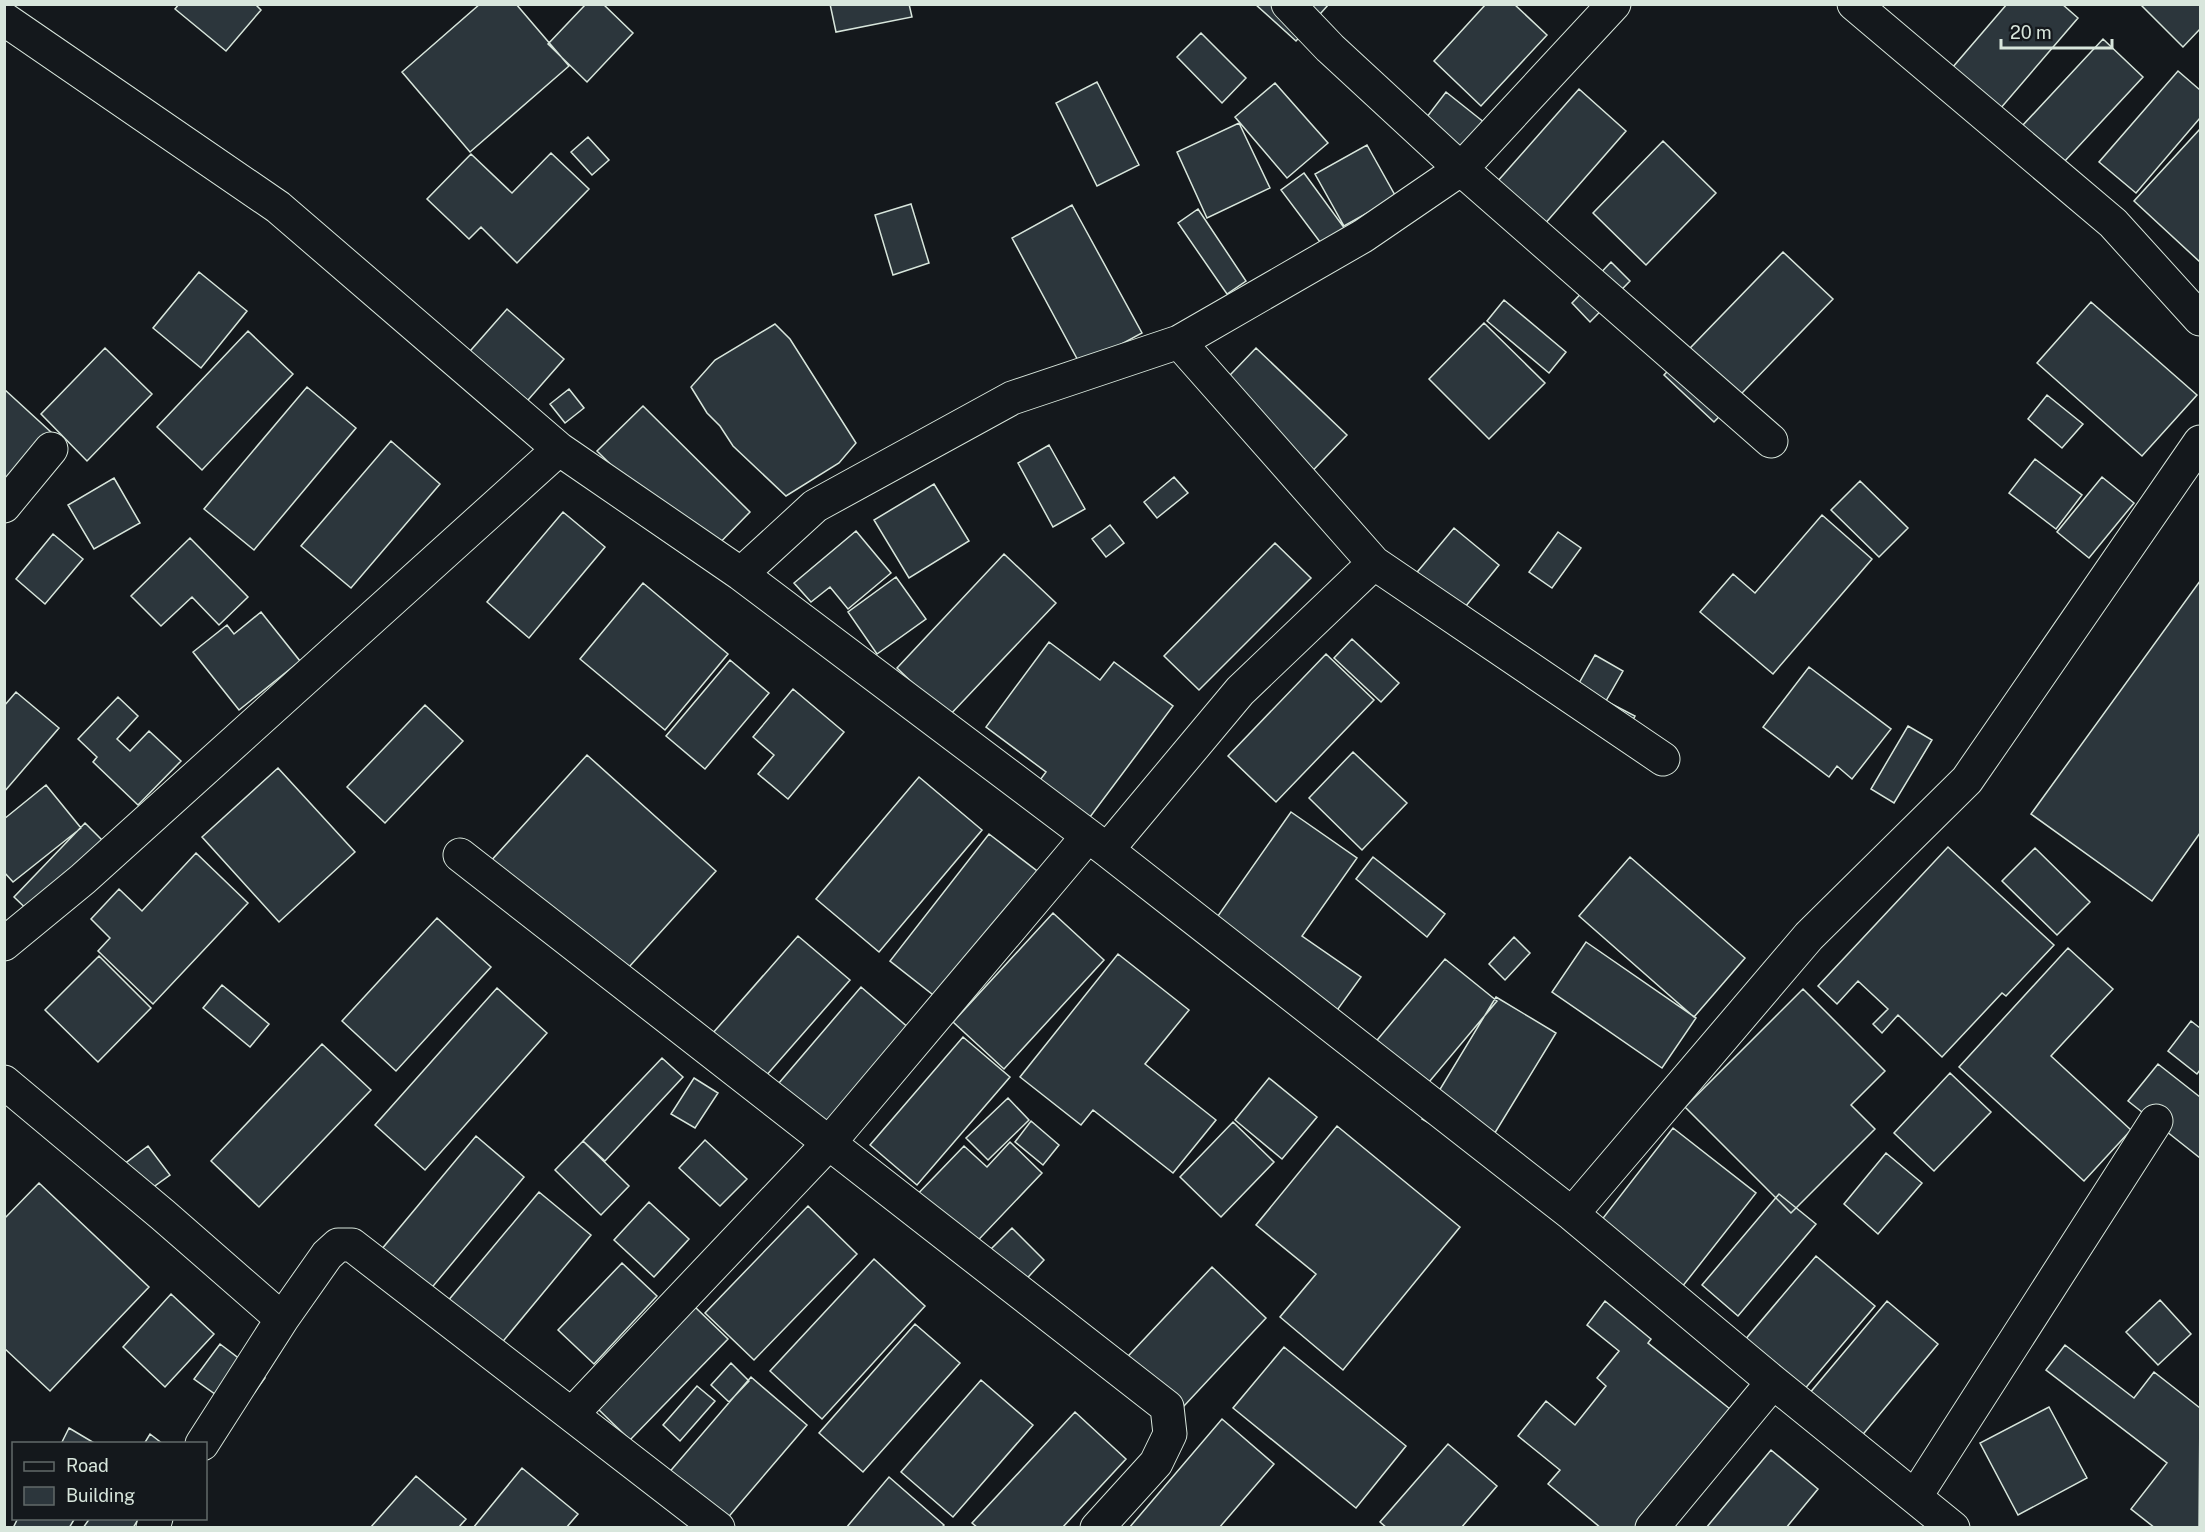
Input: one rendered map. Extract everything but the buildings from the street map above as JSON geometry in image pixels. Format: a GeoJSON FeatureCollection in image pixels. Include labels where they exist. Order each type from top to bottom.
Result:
{"type":"FeatureCollection","features":[{"type":"Feature","properties":{"kind":"street"},"geometry":{"type":"LineString","coordinates":[[1288,4],[1330,48],[1461,169],[1771,441]]}},
{"type":"Feature","properties":{"kind":"street"},"geometry":{"type":"LineString","coordinates":[[741,574],[815,506],[1012,398],[1179,342],[1363,236],[1461,169],[1614,4]]}},
{"type":"Feature","properties":{"kind":"street"},"geometry":{"type":"LineString","coordinates":[[1854,4],[2113,224],[2200,319]]}},
{"type":"Feature","properties":{"kind":"street"},"geometry":{"type":"LineString","coordinates":[[4,19],[278,207],[559,449],[741,574],[1097,843],[1572,1214],[1773,1382],[1953,1527]]}},
{"type":"Feature","properties":{"kind":"street"},"geometry":{"type":"LineString","coordinates":[[1179,342],[1374,563],[1663,759]]}},
{"type":"Feature","properties":{"kind":"street"},"geometry":{"type":"LineString","coordinates":[[1572,1214],[1809,936],[1967,780],[2200,442]]}},
{"type":"Feature","properties":{"kind":"street"},"geometry":{"type":"LineString","coordinates":[[4,506],[51,449]]}},
{"type":"Feature","properties":{"kind":"street"},"geometry":{"type":"LineString","coordinates":[[4,944],[83,879],[559,449]]}},
{"type":"Feature","properties":{"kind":"street"},"geometry":{"type":"LineString","coordinates":[[572,1414],[829,1143],[1097,843],[1240,691],[1374,563]]}},
{"type":"Feature","properties":{"kind":"street"},"geometry":{"type":"LineString","coordinates":[[460,855],[1167,1407],[1170,1434],[1156,1463],[1098,1527]]}},
{"type":"Feature","properties":{"kind":"street"},"geometry":{"type":"LineString","coordinates":[[4,1082],[163,1215],[282,1319]]}},
{"type":"Feature","properties":{"kind":"street"},"geometry":{"type":"LineString","coordinates":[[1915,1497],[2156,1121]]}},
{"type":"Feature","properties":{"kind":"street"},"geometry":{"type":"LineString","coordinates":[[203,1442],[282,1319],[327,1255],[338,1245],[352,1245],[718,1527]]}},
{"type":"Feature","properties":{"kind":"street"},"geometry":{"type":"LineString","coordinates":[[1652,1527],[1773,1382]]}}]}
